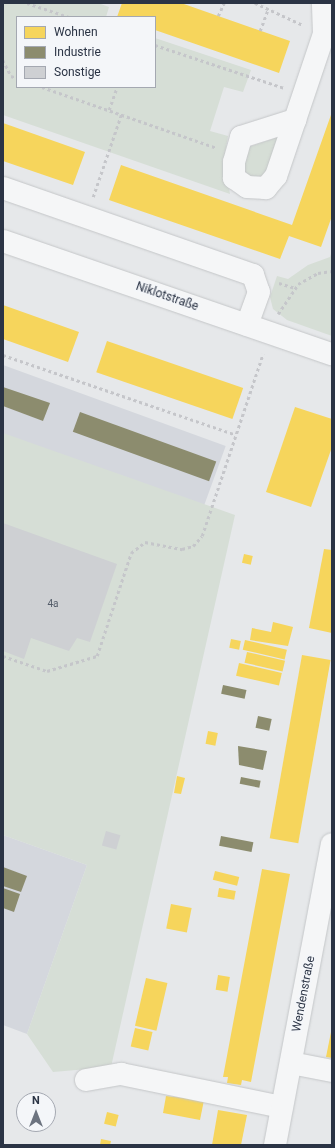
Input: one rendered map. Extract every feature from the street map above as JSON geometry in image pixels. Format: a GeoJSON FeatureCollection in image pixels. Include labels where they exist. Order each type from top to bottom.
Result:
{"type":"FeatureCollection","features":[{"type":"Feature","properties":{"kind":"street"},"geometry":{"type":"LineString","coordinates":[[295,120],[242,137],[236,154],[234,178],[247,187],[266,188],[276,176],[295,120],[303,95],[324,34],[323,3]]}},
{"type":"Feature","properties":{"kind":"street"},"geometry":{"type":"LineString","coordinates":[[3,188],[253,275],[259,292],[248,325]]}},
{"type":"Feature","properties":{"kind":"street","name":"Niklotstraße"},"geometry":{"type":"LineString","coordinates":[[3,241],[332,354]]}},
{"type":"Feature","properties":{"kind":"street","name":"Wendenstraße"},"geometry":{"type":"LineString","coordinates":[[275,1145],[332,844]]}},
{"type":"Feature","properties":{"kind":"street"},"geometry":{"type":"LineString","coordinates":[[291,1063],[332,1071]]}},
{"type":"Feature","properties":{"kind":"street"},"geometry":{"type":"LineString","coordinates":[[86,1080],[121,1074],[282,1107]]}},
{"type":"Feature","properties":{"kind":"path"},"geometry":{"type":"LineString","coordinates":[[27,3],[67,16]]}},
{"type":"Feature","properties":{"kind":"path"},"geometry":{"type":"LineString","coordinates":[[218,16],[224,3]]}},
{"type":"Feature","properties":{"kind":"path"},"geometry":{"type":"LineString","coordinates":[[254,3],[324,34]]}},
{"type":"Feature","properties":{"kind":"path"},"geometry":{"type":"LineString","coordinates":[[260,30],[268,9]]}},
{"type":"Feature","properties":{"kind":"path"},"geometry":{"type":"LineString","coordinates":[[156,45],[303,95]]}},
{"type":"Feature","properties":{"kind":"path"},"geometry":{"type":"LineString","coordinates":[[3,60],[11,76],[16,78]]}},
{"type":"Feature","properties":{"kind":"path"},"geometry":{"type":"LineString","coordinates":[[45,88],[236,154]]}},
{"type":"Feature","properties":{"kind":"path"},"geometry":{"type":"LineString","coordinates":[[109,110],[117,88]]}},
{"type":"Feature","properties":{"kind":"path"},"geometry":{"type":"LineString","coordinates":[[86,217],[121,114]]}},
{"type":"Feature","properties":{"kind":"path"},"geometry":{"type":"LineString","coordinates":[[274,322],[283,301],[298,284],[318,273],[332,271]]}},
{"type":"Feature","properties":{"kind":"path"},"geometry":{"type":"LineString","coordinates":[[3,656],[47,671],[98,656],[131,553],[145,542],[182,549],[193,546],[202,536],[263,354]]}},
{"type":"Feature","properties":{"kind":"path"},"geometry":{"type":"LineString","coordinates":[[3,355],[236,435]]}},
{"type":"Feature","properties":{"kind":"shaded area"},"geometry":{"type":"Polygon","coordinates":[[[3,3],[98,3],[109,7],[106,16],[16,16],[16,88],[156,88],[156,38],[251,70],[243,92],[224,87],[210,131],[228,136],[224,159],[230,194],[3,115],[3,3]]]}},
{"type":"Feature","properties":{"kind":"shaded area"},"geometry":{"type":"Polygon","coordinates":[[[281,136],[266,177],[254,181],[243,172],[249,147],[281,136]]]}},
{"type":"Feature","properties":{"kind":"shaded area"},"geometry":{"type":"Polygon","coordinates":[[[332,251],[332,336],[287,320],[273,309],[270,297],[277,276],[288,279],[308,265],[330,257],[332,251]]]}},
{"type":"Feature","properties":{"kind":"shaded area"},"geometry":{"type":"Polygon","coordinates":[[[3,365],[226,446],[202,510],[3,437],[3,365]]]}},
{"type":"Feature","properties":{"kind":"shaded area"},"geometry":{"type":"Polygon","coordinates":[[[3,433],[235,515],[111,1067],[53,1072],[27,1034],[87,865],[3,835],[3,433]]]}},
{"type":"Feature","properties":{"kind":"shaded area"},"geometry":{"type":"Polygon","coordinates":[[[3,835],[87,865],[27,1034],[3,1025],[3,835]]]}},
{"type":"Feature","properties":{"kind":"building: Wohnen"},"geometry":{"type":"Polygon","coordinates":[[[122,3],[181,3],[290,41],[279,73],[156,30],[156,16],[117,16],[122,3]]]}},
{"type":"Feature","properties":{"kind":"building: Wohnen"},"geometry":{"type":"Polygon","coordinates":[[[332,112],[332,216],[321,247],[289,236],[280,259],[109,200],[121,165],[292,225],[332,112]]]}},
{"type":"Feature","properties":{"kind":"building: Wohnen"},"geometry":{"type":"Polygon","coordinates":[[[3,123],[85,152],[73,185],[3,161],[3,123]]]}},
{"type":"Feature","properties":{"kind":"building: Wohnen"},"geometry":{"type":"Polygon","coordinates":[[[3,305],[79,332],[68,362],[3,339],[3,305]]]}},
{"type":"Feature","properties":{"kind":"building: Wohnen"},"geometry":{"type":"Polygon","coordinates":[[[107,341],[243,388],[232,419],[96,372],[107,341]]]}},
{"type":"Feature","properties":{"kind":"building: Wohnen"},"geometry":{"type":"Polygon","coordinates":[[[295,407],[332,419],[332,447],[311,507],[266,492],[295,407]]]}},
{"type":"Feature","properties":{"kind":"building: Wohnen"},"geometry":{"type":"Polygon","coordinates":[[[324,549],[332,550],[332,633],[309,628],[324,549]]]}},
{"type":"Feature","properties":{"kind":"building: Wohnen"},"geometry":{"type":"Polygon","coordinates":[[[244,554],[253,556],[251,565],[242,563],[244,554]]]}},
{"type":"Feature","properties":{"kind":"building: Wohnen"},"geometry":{"type":"Polygon","coordinates":[[[273,622],[293,627],[288,646],[250,640],[252,628],[271,632],[273,622]]]}},
{"type":"Feature","properties":{"kind":"building: Wohnen"},"geometry":{"type":"Polygon","coordinates":[[[231,639],[241,641],[239,650],[229,648],[231,639]]]}},
{"type":"Feature","properties":{"kind":"building: Wohnen"},"geometry":{"type":"Polygon","coordinates":[[[245,640],[287,650],[285,659],[243,650],[245,640]]]}},
{"type":"Feature","properties":{"kind":"building: Wohnen"},"geometry":{"type":"Polygon","coordinates":[[[247,652],[285,661],[283,671],[245,663],[247,652]]]}},
{"type":"Feature","properties":{"kind":"building: Wohnen"},"geometry":{"type":"Polygon","coordinates":[[[302,655],[331,660],[298,843],[270,838],[302,655]]]}},
{"type":"Feature","properties":{"kind":"building: Wohnen"},"geometry":{"type":"Polygon","coordinates":[[[239,663],[282,673],[279,686],[236,676],[239,663]]]}},
{"type":"Feature","properties":{"kind":"building: Wohnen"},"geometry":{"type":"Polygon","coordinates":[[[208,731],[218,733],[215,746],[206,744],[208,731]]]}},
{"type":"Feature","properties":{"kind":"building: Wohnen"},"geometry":{"type":"Polygon","coordinates":[[[177,776],[185,778],[181,794],[174,793],[177,776]]]}},
{"type":"Feature","properties":{"kind":"building: Wohnen"},"geometry":{"type":"Polygon","coordinates":[[[262,869],[290,874],[251,1082],[242,1080],[241,1085],[227,1083],[228,1077],[223,1077],[262,869]]]}},
{"type":"Feature","properties":{"kind":"building: Wohnen"},"geometry":{"type":"Polygon","coordinates":[[[215,871],[239,877],[237,886],[213,880],[215,871]]]}},
{"type":"Feature","properties":{"kind":"building: Wohnen"},"geometry":{"type":"Polygon","coordinates":[[[219,888],[236,891],[234,900],[217,897],[219,888]]]}},
{"type":"Feature","properties":{"kind":"building: Wohnen"},"geometry":{"type":"Polygon","coordinates":[[[171,904],[192,908],[187,933],[166,929],[171,904]]]}},
{"type":"Feature","properties":{"kind":"building: Wohnen"},"geometry":{"type":"Polygon","coordinates":[[[218,975],[230,977],[228,992],[216,990],[218,975]]]}},
{"type":"Feature","properties":{"kind":"building: Wohnen"},"geometry":{"type":"Polygon","coordinates":[[[146,978],[167,983],[156,1031],[135,1026],[146,978]]]}},
{"type":"Feature","properties":{"kind":"building: Wohnen"},"geometry":{"type":"Polygon","coordinates":[[[135,1028],[153,1032],[148,1051],[131,1047],[135,1028]]]}},
{"type":"Feature","properties":{"kind":"building: Wohnen"},"geometry":{"type":"Polygon","coordinates":[[[331,1032],[332,1033],[332,1058],[326,1057],[331,1032]]]}},
{"type":"Feature","properties":{"kind":"building: Wohnen"},"geometry":{"type":"Polygon","coordinates":[[[166,1096],[204,1100],[200,1120],[163,1113],[166,1096]]]}},
{"type":"Feature","properties":{"kind":"building: Wohnen"},"geometry":{"type":"Polygon","coordinates":[[[218,1110],[247,1115],[241,1145],[212,1145],[218,1110]]]}},
{"type":"Feature","properties":{"kind":"building: Wohnen"},"geometry":{"type":"Polygon","coordinates":[[[107,1112],[119,1115],[116,1127],[104,1124],[107,1112]]]}},
{"type":"Feature","properties":{"kind":"building: Wohnen"},"geometry":{"type":"Polygon","coordinates":[[[101,1139],[111,1141],[110,1145],[100,1145],[101,1139]]]}},
{"type":"Feature","properties":{"kind":"building: Industrie"},"geometry":{"type":"Polygon","coordinates":[[[3,387],[50,403],[43,421],[3,406],[3,387]]]}},
{"type":"Feature","properties":{"kind":"building: Industrie"},"geometry":{"type":"Polygon","coordinates":[[[80,412],[216,462],[209,481],[73,432],[80,412]]]}},
{"type":"Feature","properties":{"kind":"building: Industrie"},"geometry":{"type":"Polygon","coordinates":[[[223,685],[246,690],[245,699],[221,694],[223,685]]]}},
{"type":"Feature","properties":{"kind":"building: Industrie"},"geometry":{"type":"Polygon","coordinates":[[[258,716],[272,719],[269,731],[256,728],[258,716]]]}},
{"type":"Feature","properties":{"kind":"building: Industrie"},"geometry":{"type":"Polygon","coordinates":[[[238,746],[267,751],[263,770],[239,765],[238,746]]]}},
{"type":"Feature","properties":{"kind":"building: Industrie"},"geometry":{"type":"Polygon","coordinates":[[[241,777],[261,781],[259,788],[240,784],[241,777]]]}},
{"type":"Feature","properties":{"kind":"building: Industrie"},"geometry":{"type":"Polygon","coordinates":[[[221,836],[253,842],[251,852],[219,846],[221,836]]]}},
{"type":"Feature","properties":{"kind":"building: Industrie"},"geometry":{"type":"Polygon","coordinates":[[[3,867],[27,876],[21,892],[3,886],[3,867]]]}},
{"type":"Feature","properties":{"kind":"building: Industrie"},"geometry":{"type":"Polygon","coordinates":[[[3,888],[20,894],[14,912],[3,908],[3,888]]]}},
{"type":"Feature","properties":{"kind":"building: Sonstige"},"geometry":{"type":"Polygon","coordinates":[[[3,523],[117,564],[90,642],[77,638],[69,651],[31,638],[24,659],[3,651],[3,523]]]}},
{"type":"Feature","properties":{"kind":"building: Sonstige"},"geometry":{"type":"Polygon","coordinates":[[[106,831],[120,835],[116,850],[102,845],[106,831]]]}}]}
